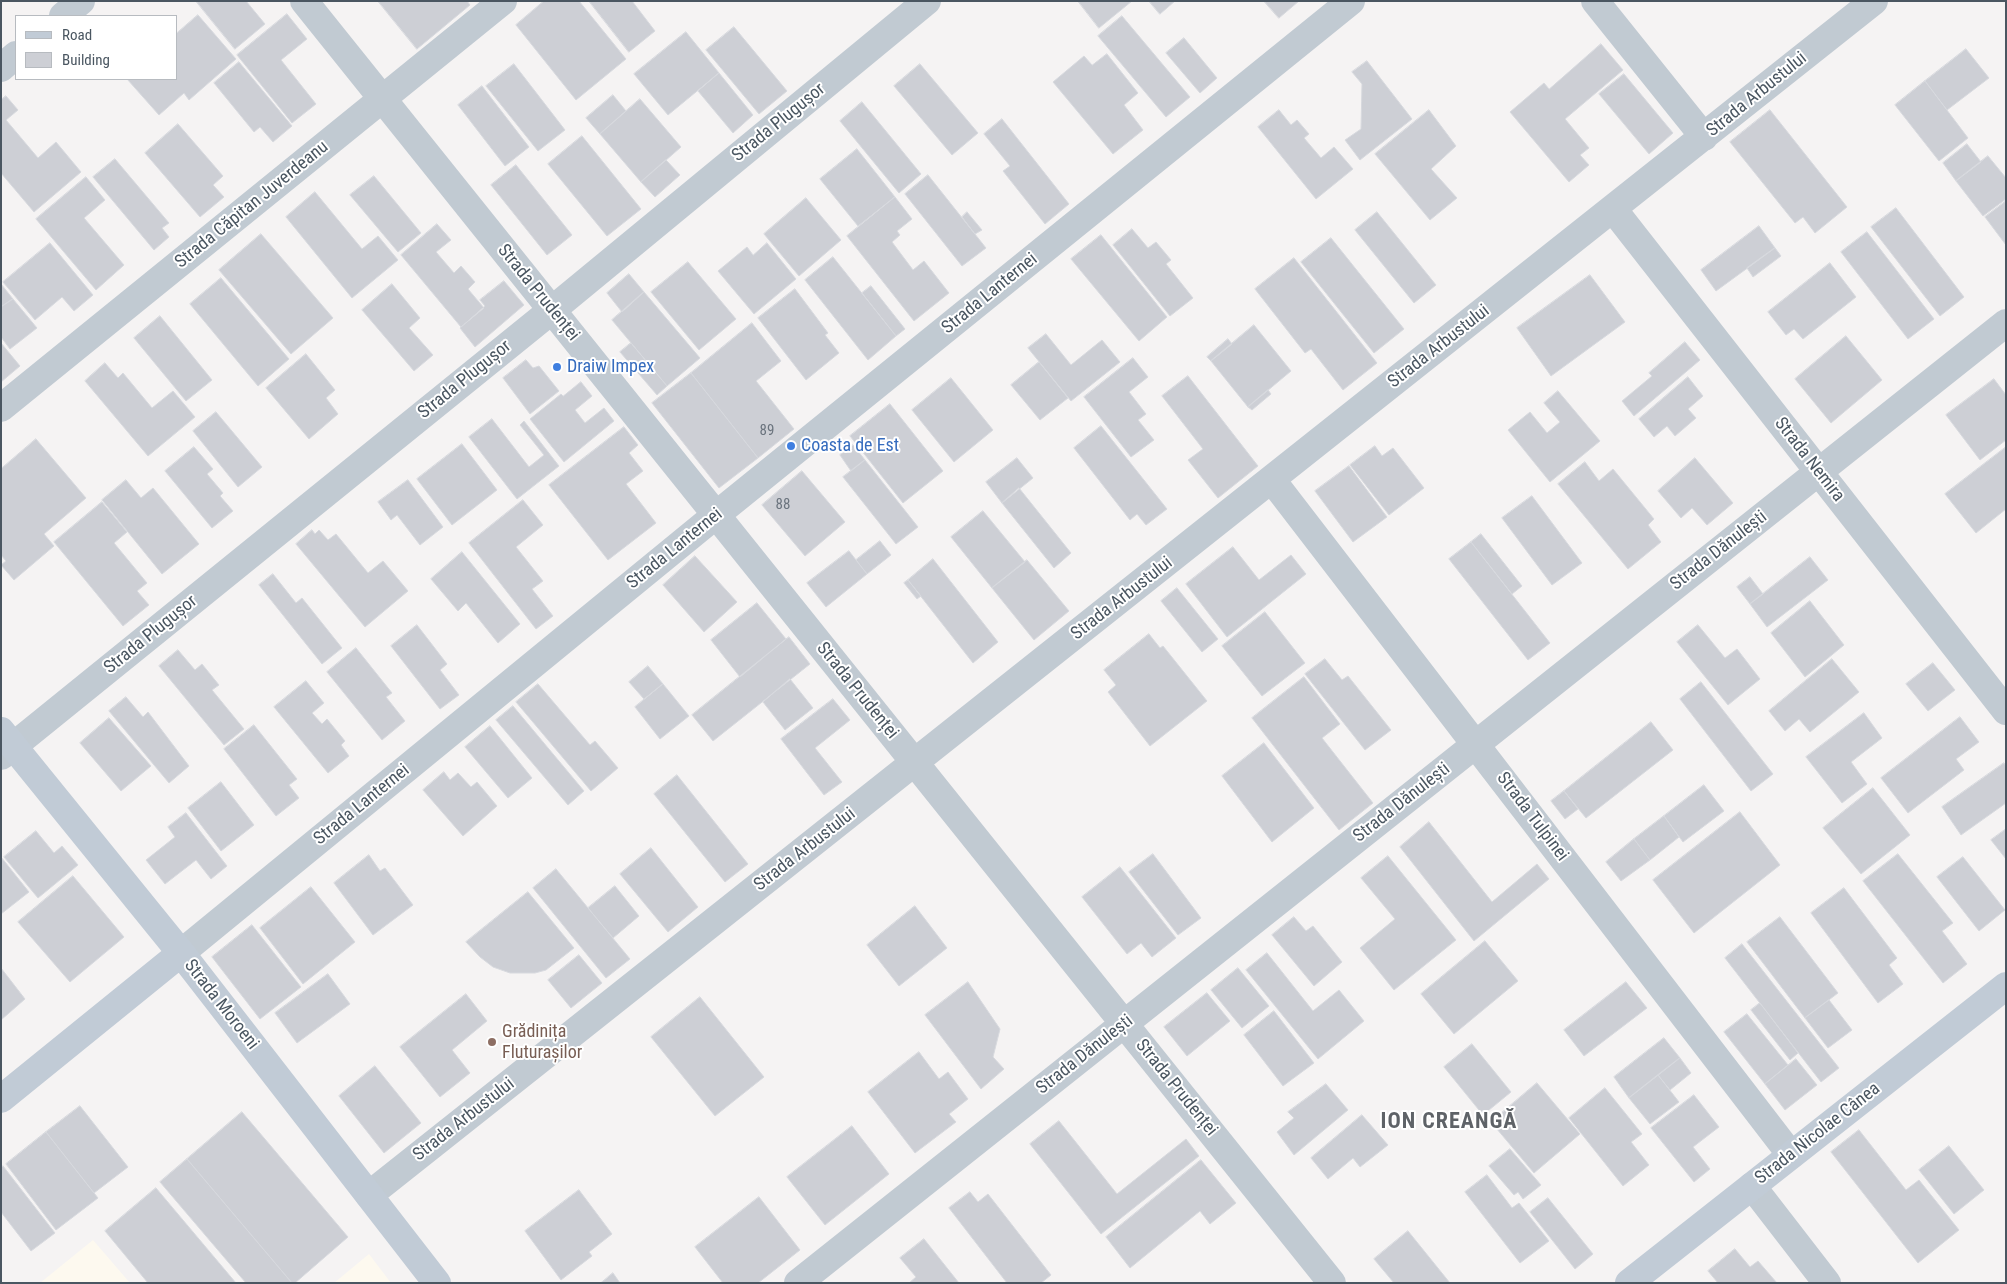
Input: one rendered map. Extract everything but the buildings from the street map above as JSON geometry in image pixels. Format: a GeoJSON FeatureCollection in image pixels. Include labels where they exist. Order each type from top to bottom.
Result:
{"type":"FeatureCollection","features":[{"type":"Feature","properties":{"kind":"street"},"geometry":{"type":"LineString","coordinates":[[64,15],[81,1]]}},
{"type":"Feature","properties":{"kind":"street","name":"Strada Prudenței"},"geometry":{"type":"LineString","coordinates":[[304,1],[1332,1283]]}},
{"type":"Feature","properties":{"kind":"street","name":"Strada Căpitan Juverdeanu"},"geometry":{"type":"LineString","coordinates":[[1,408],[502,1]]}},
{"type":"Feature","properties":{"kind":"street","name":"Strada Plugușor"},"geometry":{"type":"LineString","coordinates":[[5,744],[552,310],[927,1]]}},
{"type":"Feature","properties":{"kind":"street","name":"Strada Lanternei"},"geometry":{"type":"LineString","coordinates":[[1,1099],[716,515],[1351,1]]}},
{"type":"Feature","properties":{"kind":"street"},"geometry":{"type":"LineString","coordinates":[[1595,1],[1704,137]]}},
{"type":"Feature","properties":{"kind":"street","name":"Strada Arbustului"},"geometry":{"type":"LineString","coordinates":[[369,1195],[1874,1]]}},
{"type":"Feature","properties":{"kind":"street"},"geometry":{"type":"LineString","coordinates":[[1,68],[15,56]]}},
{"type":"Feature","properties":{"kind":"street","name":"Strada Nemira"},"geometry":{"type":"LineString","coordinates":[[1613,209],[2006,711]]}},
{"type":"Feature","properties":{"kind":"street","name":"Strada Dănulești"},"geometry":{"type":"LineString","coordinates":[[798,1283],[2006,323]]}},
{"type":"Feature","properties":{"kind":"street","name":"Strada Tulpinei"},"geometry":{"type":"LineString","coordinates":[[1272,480],[1791,1155]]}},
{"type":"Feature","properties":{"kind":"street","name":"Strada Moroeni"},"geometry":{"type":"LineString","coordinates":[[5,744],[181,953],[437,1283]]}},
{"type":"Feature","properties":{"kind":"street","name":"Strada Nicolae Cânea"},"geometry":{"type":"LineString","coordinates":[[1629,1283],[2006,986]]}},
{"type":"Feature","properties":{"kind":"street"},"geometry":{"type":"LineString","coordinates":[[1752,1186],[1827,1283]]}},
{"type":"Feature","properties":{"kind":"shaded area"},"geometry":{"type":"Polygon","coordinates":[[[93,1240],[130,1283],[40,1283],[93,1240]]]}},
{"type":"Feature","properties":{"kind":"shaded area"},"geometry":{"type":"Polygon","coordinates":[[[369,1254],[391,1283],[334,1283],[369,1254]]]}},
{"type":"Feature","properties":{"kind":"place","name":"Draiw Impex"},"geometry":{"type":"Point","coordinates":[557,367]}},
{"type":"Feature","properties":{"kind":"place","name":"Coasta de Est"},"geometry":{"type":"Point","coordinates":[791,446]}},
{"type":"Feature","properties":{"kind":"place","name":"Grădinița Fluturașilor"},"geometry":{"type":"Point","coordinates":[492,1042]}},
{"type":"Feature","properties":{"kind":"district","name":"ION CREANGĂ"},"geometry":{"type":"Point","coordinates":[1449,1122]}}]}
